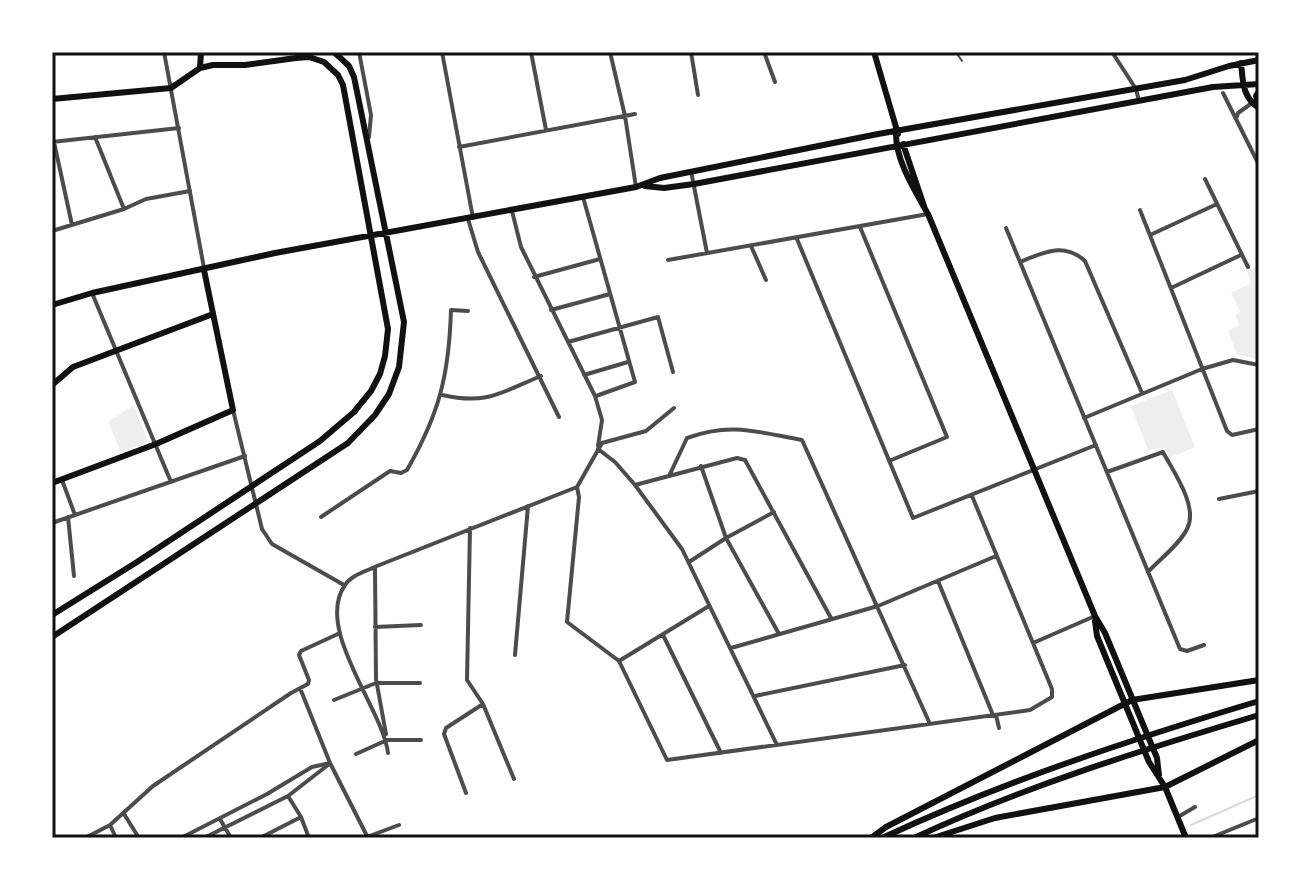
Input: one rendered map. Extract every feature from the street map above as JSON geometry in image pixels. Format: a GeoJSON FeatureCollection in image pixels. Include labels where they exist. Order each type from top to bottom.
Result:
{"type":"FeatureCollection","features":[{"type":"Feature","properties":{"kind":"main road"},"geometry":{"type":"LineString","coordinates":[[200,68],[201,52]]}},
{"type":"Feature","properties":{"kind":"main road"},"geometry":{"type":"LineString","coordinates":[[52,637],[348,443],[375,415],[389,394],[399,367],[404,322],[354,77],[349,66],[334,52]]}},
{"type":"Feature","properties":{"kind":"main road"},"geometry":{"type":"LineString","coordinates":[[874,52],[900,145],[926,211]]}},
{"type":"Feature","properties":{"kind":"main road"},"geometry":{"type":"LineString","coordinates":[[52,99],[171,88],[200,68],[213,65],[245,65],[309,57],[324,62],[338,75],[343,85],[388,329],[380,374],[371,391],[339,426],[137,562],[52,615]]}},
{"type":"Feature","properties":{"kind":"main road"},"geometry":{"type":"LineString","coordinates":[[52,305],[92,293],[275,253],[639,186],[691,171],[896,131],[1136,89],[1202,76],[1259,60]]}},
{"type":"Feature","properties":{"kind":"main road"},"geometry":{"type":"LineString","coordinates":[[1241,63],[1243,86],[1257,106]]}},
{"type":"Feature","properties":{"kind":"main road"},"geometry":{"type":"LineString","coordinates":[[639,186],[664,188],[694,184],[1228,84],[1259,84]]}},
{"type":"Feature","properties":{"kind":"main road"},"geometry":{"type":"LineString","coordinates":[[1257,106],[1259,91]]}},
{"type":"Feature","properties":{"kind":"main road"},"geometry":{"type":"LineString","coordinates":[[920,142],[910,155],[926,211],[1157,758],[1159,775]]}},
{"type":"Feature","properties":{"kind":"main road"},"geometry":{"type":"LineString","coordinates":[[900,145],[915,175]]}},
{"type":"Feature","properties":{"kind":"main road"},"geometry":{"type":"LineString","coordinates":[[52,483],[156,444],[233,410],[204,270]]}},
{"type":"Feature","properties":{"kind":"main road"},"geometry":{"type":"LineString","coordinates":[[52,385],[73,367],[213,314]]}},
{"type":"Feature","properties":{"kind":"main road"},"geometry":{"type":"LineString","coordinates":[[1095,616],[1097,636],[1124,703],[1186,838]]}},
{"type":"Feature","properties":{"kind":"main road"},"geometry":{"type":"LineString","coordinates":[[871,838],[886,827],[1037,752],[1124,703],[1259,680]]}},
{"type":"Feature","properties":{"kind":"main road"},"geometry":{"type":"LineString","coordinates":[[882,838],[999,786],[1122,743],[1259,701]]}},
{"type":"Feature","properties":{"kind":"main road"},"geometry":{"type":"LineString","coordinates":[[914,838],[1020,792],[1126,755],[1259,715]]}},
{"type":"Feature","properties":{"kind":"main road"},"geometry":{"type":"LineString","coordinates":[[933,838],[995,818],[1165,787],[1259,740]]}},
{"type":"Feature","properties":{"kind":"street"},"geometry":{"type":"LineString","coordinates":[[164,52],[204,270]]}},
{"type":"Feature","properties":{"kind":"street"},"geometry":{"type":"LineString","coordinates":[[359,52],[371,115],[368,144]]}},
{"type":"Feature","properties":{"kind":"street"},"geometry":{"type":"LineString","coordinates":[[442,52],[478,252],[559,417]]}},
{"type":"Feature","properties":{"kind":"street"},"geometry":{"type":"LineString","coordinates":[[531,52],[546,130]]}},
{"type":"Feature","properties":{"kind":"street"},"geometry":{"type":"LineString","coordinates":[[610,52],[639,186]]}},
{"type":"Feature","properties":{"kind":"street"},"geometry":{"type":"LineString","coordinates":[[691,52],[698,95]]}},
{"type":"Feature","properties":{"kind":"street"},"geometry":{"type":"LineString","coordinates":[[764,52],[775,82]]}},
{"type":"Feature","properties":{"kind":"street"},"geometry":{"type":"LineString","coordinates":[[1112,52],[1136,89],[1139,101]]}},
{"type":"Feature","properties":{"kind":"street"},"geometry":{"type":"LineString","coordinates":[[1223,93],[1259,165]]}},
{"type":"Feature","properties":{"kind":"street"},"geometry":{"type":"LineString","coordinates":[[1236,119],[1238,113],[1257,106]]}},
{"type":"Feature","properties":{"kind":"street"},"geometry":{"type":"LineString","coordinates":[[459,147],[635,114]]}},
{"type":"Feature","properties":{"kind":"street"},"geometry":{"type":"LineString","coordinates":[[72,225],[53,142],[179,128]]}},
{"type":"Feature","properties":{"kind":"street"},"geometry":{"type":"LineString","coordinates":[[95,137],[124,209]]}},
{"type":"Feature","properties":{"kind":"street"},"geometry":{"type":"LineString","coordinates":[[691,171],[707,253]]}},
{"type":"Feature","properties":{"kind":"street"},"geometry":{"type":"LineString","coordinates":[[1205,179],[1248,267]]}},
{"type":"Feature","properties":{"kind":"street"},"geometry":{"type":"LineString","coordinates":[[52,231],[146,199],[190,191]]}},
{"type":"Feature","properties":{"kind":"street"},"geometry":{"type":"LineString","coordinates":[[583,197],[635,382],[595,396]]}},
{"type":"Feature","properties":{"kind":"street"},"geometry":{"type":"LineString","coordinates":[[1150,235],[1217,203]]}},
{"type":"Feature","properties":{"kind":"street"},"geometry":{"type":"LineString","coordinates":[[511,210],[521,247],[534,277],[595,396],[602,420],[598,449]]}},
{"type":"Feature","properties":{"kind":"street"},"geometry":{"type":"LineString","coordinates":[[1140,210],[1227,431],[1232,435],[1259,429]]}},
{"type":"Feature","properties":{"kind":"street"},"geometry":{"type":"LineString","coordinates":[[668,260],[797,239],[926,211]]}},
{"type":"Feature","properties":{"kind":"street"},"geometry":{"type":"LineString","coordinates":[[860,227],[947,437],[889,461]]}},
{"type":"Feature","properties":{"kind":"street"},"geometry":{"type":"LineString","coordinates":[[1006,228],[1180,649],[1187,651],[1204,645]]}},
{"type":"Feature","properties":{"kind":"street"},"geometry":{"type":"LineString","coordinates":[[797,239],[913,518],[1096,445]]}},
{"type":"Feature","properties":{"kind":"street"},"geometry":{"type":"LineString","coordinates":[[751,246],[766,280]]}},
{"type":"Feature","properties":{"kind":"street"},"geometry":{"type":"LineString","coordinates":[[1020,262],[1063,249],[1076,253],[1085,261],[1142,393]]}},
{"type":"Feature","properties":{"kind":"street"},"geometry":{"type":"LineString","coordinates":[[1171,288],[1242,255]]}},
{"type":"Feature","properties":{"kind":"street"},"geometry":{"type":"LineString","coordinates":[[534,277],[600,259]]}},
{"type":"Feature","properties":{"kind":"street"},"geometry":{"type":"LineString","coordinates":[[92,293],[113,350],[171,482]]}},
{"type":"Feature","properties":{"kind":"street"},"geometry":{"type":"LineString","coordinates":[[551,310],[610,294]]}},
{"type":"Feature","properties":{"kind":"street"},"geometry":{"type":"LineString","coordinates":[[321,517],[390,471],[401,473],[407,470],[427,435],[442,395],[450,353],[451,310],[468,311]]}},
{"type":"Feature","properties":{"kind":"street"},"geometry":{"type":"LineString","coordinates":[[568,342],[658,317],[673,372]]}},
{"type":"Feature","properties":{"kind":"street"},"geometry":{"type":"LineString","coordinates":[[1084,418],[1202,369],[1233,360],[1259,365]]}},
{"type":"Feature","properties":{"kind":"street"},"geometry":{"type":"LineString","coordinates":[[584,375],[629,362]]}},
{"type":"Feature","properties":{"kind":"street"},"geometry":{"type":"LineString","coordinates":[[442,395],[466,401],[483,400],[541,376]]}},
{"type":"Feature","properties":{"kind":"street"},"geometry":{"type":"LineString","coordinates":[[387,740],[360,687],[340,633],[338,614],[344,585],[375,567],[577,487],[602,443],[646,431],[674,408]]}},
{"type":"Feature","properties":{"kind":"street"},"geometry":{"type":"LineString","coordinates":[[233,410],[262,529],[272,544],[344,585]]}},
{"type":"Feature","properties":{"kind":"street"},"geometry":{"type":"LineString","coordinates":[[670,474],[687,438],[705,431],[731,428],[802,440],[930,724]]}},
{"type":"Feature","properties":{"kind":"street"},"geometry":{"type":"LineString","coordinates":[[598,449],[615,462],[635,485],[682,549],[777,745]]}},
{"type":"Feature","properties":{"kind":"street"},"geometry":{"type":"LineString","coordinates":[[1107,472],[1163,452],[1187,502],[1191,519],[1187,531],[1148,572]]}},
{"type":"Feature","properties":{"kind":"street"},"geometry":{"type":"LineString","coordinates":[[52,523],[245,456]]}},
{"type":"Feature","properties":{"kind":"street"},"geometry":{"type":"LineString","coordinates":[[635,485],[701,466],[737,458],[745,460],[831,618]]}},
{"type":"Feature","properties":{"kind":"street"},"geometry":{"type":"LineString","coordinates":[[701,466],[726,538],[779,634]]}},
{"type":"Feature","properties":{"kind":"street"},"geometry":{"type":"LineString","coordinates":[[62,479],[75,515]]}},
{"type":"Feature","properties":{"kind":"street"},"geometry":{"type":"LineString","coordinates":[[577,487],[579,497],[567,622],[619,661],[667,760],[1030,710],[1052,697],[1052,689],[972,496]]}},
{"type":"Feature","properties":{"kind":"street"},"geometry":{"type":"LineString","coordinates":[[1219,499],[1259,491]]}},
{"type":"Feature","properties":{"kind":"street"},"geometry":{"type":"LineString","coordinates":[[515,655],[528,506]]}},
{"type":"Feature","properties":{"kind":"street"},"geometry":{"type":"LineString","coordinates":[[689,562],[774,512]]}},
{"type":"Feature","properties":{"kind":"street"},"geometry":{"type":"LineString","coordinates":[[68,517],[74,576]]}},
{"type":"Feature","properties":{"kind":"street"},"geometry":{"type":"LineString","coordinates":[[470,528],[467,680],[483,704],[514,779]]}},
{"type":"Feature","properties":{"kind":"street"},"geometry":{"type":"LineString","coordinates":[[731,648],[878,606],[997,556]]}},
{"type":"Feature","properties":{"kind":"street"},"geometry":{"type":"LineString","coordinates":[[375,567],[376,683],[388,753]]}},
{"type":"Feature","properties":{"kind":"street"},"geometry":{"type":"LineString","coordinates":[[938,581],[999,728]]}},
{"type":"Feature","properties":{"kind":"street"},"geometry":{"type":"LineString","coordinates":[[619,661],[709,606]]}},
{"type":"Feature","properties":{"kind":"street"},"geometry":{"type":"LineString","coordinates":[[1033,643],[1095,616]]}},
{"type":"Feature","properties":{"kind":"street"},"geometry":{"type":"LineString","coordinates":[[375,627],[421,625]]}},
{"type":"Feature","properties":{"kind":"street"},"geometry":{"type":"LineString","coordinates":[[85,838],[110,825],[153,786],[308,684],[299,655],[301,651],[340,633]]}},
{"type":"Feature","properties":{"kind":"street"},"geometry":{"type":"LineString","coordinates":[[663,635],[721,753]]}},
{"type":"Feature","properties":{"kind":"street"},"geometry":{"type":"LineString","coordinates":[[755,696],[905,665]]}},
{"type":"Feature","properties":{"kind":"street"},"geometry":{"type":"LineString","coordinates":[[334,700],[376,683],[420,683]]}},
{"type":"Feature","properties":{"kind":"street"},"geometry":{"type":"LineString","coordinates":[[300,688],[330,763],[366,838],[399,825]]}},
{"type":"Feature","properties":{"kind":"street"},"geometry":{"type":"LineString","coordinates":[[466,793],[444,734],[446,728],[483,704]]}},
{"type":"Feature","properties":{"kind":"street"},"geometry":{"type":"LineString","coordinates":[[356,754],[387,740],[421,740]]}},
{"type":"Feature","properties":{"kind":"street"},"geometry":{"type":"LineString","coordinates":[[204,838],[288,796],[330,763]]}},
{"type":"Feature","properties":{"kind":"street"},"geometry":{"type":"LineString","coordinates":[[181,838],[312,767],[330,763]]}},
{"type":"Feature","properties":{"kind":"street"},"geometry":{"type":"LineString","coordinates":[[288,796],[309,838]]}},
{"type":"Feature","properties":{"kind":"street"},"geometry":{"type":"LineString","coordinates":[[1178,817],[1195,807]]}},
{"type":"Feature","properties":{"kind":"street"},"geometry":{"type":"LineString","coordinates":[[124,814],[139,838]]}},
{"type":"Feature","properties":{"kind":"street"},"geometry":{"type":"LineString","coordinates":[[260,838],[301,817]]}},
{"type":"Feature","properties":{"kind":"street"},"geometry":{"type":"LineString","coordinates":[[1210,838],[1259,818]]}},
{"type":"Feature","properties":{"kind":"street"},"geometry":{"type":"LineString","coordinates":[[220,819],[231,838]]}},
{"type":"Feature","properties":{"kind":"street"},"geometry":{"type":"LineString","coordinates":[[110,825],[116,838]]}},
{"type":"Feature","properties":{"kind":"lane"},"geometry":{"type":"LineString","coordinates":[[956,52],[962,61]]}},
{"type":"Feature","properties":{"kind":"shaded area"},"geometry":{"type":"Polygon","coordinates":[[[1259,266],[1259,359],[1237,355],[1228,331],[1239,325],[1235,315],[1240,312],[1231,293],[1251,283],[1247,271],[1259,266]]]}},
{"type":"Feature","properties":{"kind":"shaded area"},"geometry":{"type":"Polygon","coordinates":[[[1172,390],[1195,447],[1169,458],[1165,448],[1148,450],[1131,406],[1172,390]]]}},
{"type":"Feature","properties":{"kind":"shaded area"},"geometry":{"type":"Polygon","coordinates":[[[134,405],[148,442],[121,452],[108,422],[134,405]]]}},
{"type":"Feature","properties":{"kind":"waterway"},"geometry":{"type":"LineString","coordinates":[[1191,825],[1259,795]]}}]}
